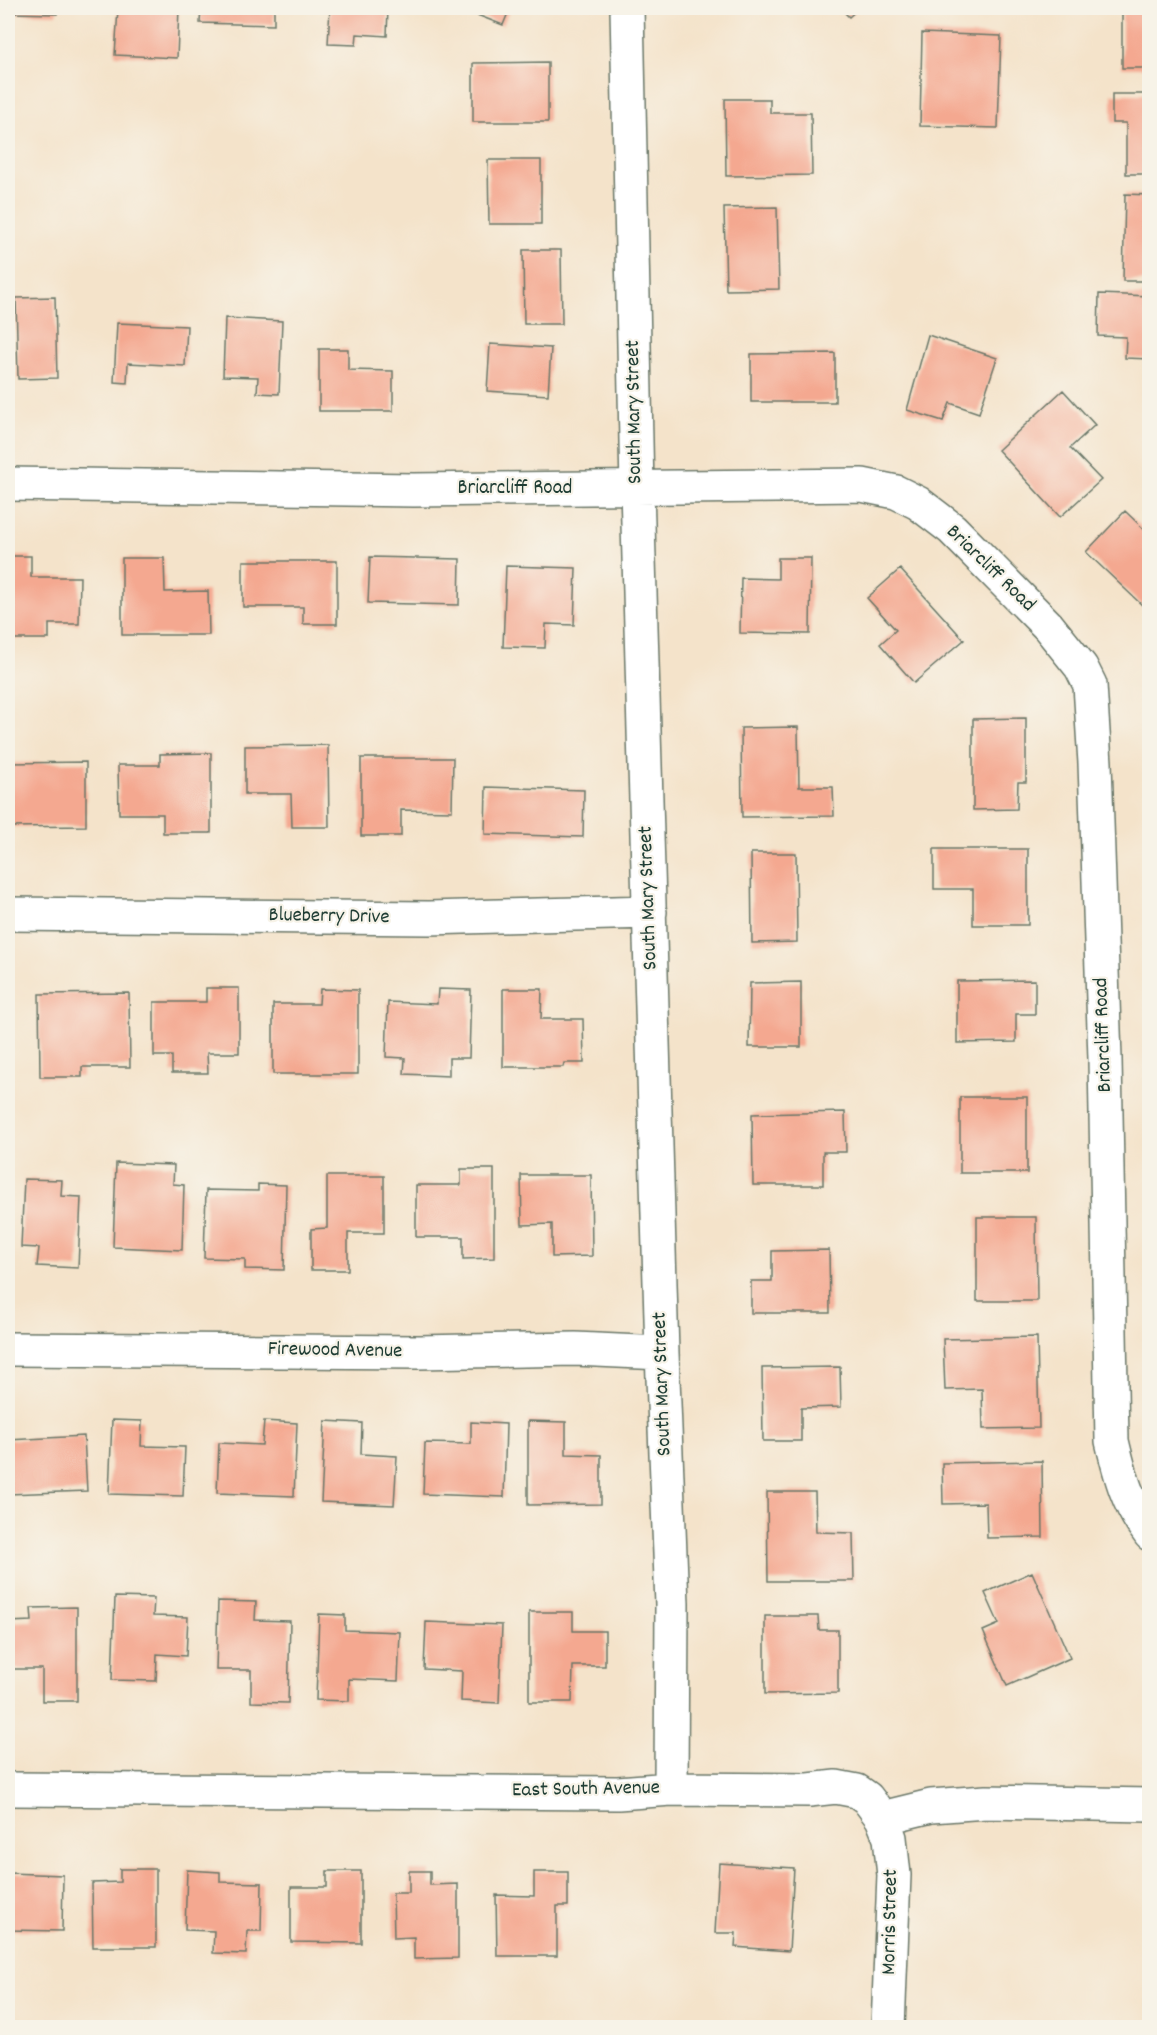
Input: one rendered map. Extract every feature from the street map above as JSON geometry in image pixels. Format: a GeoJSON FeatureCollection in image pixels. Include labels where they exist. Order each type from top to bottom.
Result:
{"type":"FeatureCollection","features":[{"type":"Feature","properties":{"kind":"street","name":"South Mary Street"},"geometry":{"type":"LineString","coordinates":[[627,8],[637,489],[662,1353],[672,1604],[671,1789]]}},
{"type":"Feature","properties":{"kind":"street","name":"Briarcliff Road"},"geometry":{"type":"LineString","coordinates":[[8,484],[414,490],[862,485],[896,492],[918,503],[951,529],[1048,626],[1081,667],[1090,685],[1095,763],[1105,1059],[1112,1441],[1123,1486],[1140,1522],[1149,1534]]}},
{"type":"Feature","properties":{"kind":"street","name":"Blueberry Drive"},"geometry":{"type":"LineString","coordinates":[[8,914],[429,918],[650,912]]}},
{"type":"Feature","properties":{"kind":"street","name":"Firewood Avenue"},"geometry":{"type":"LineString","coordinates":[[8,1349],[419,1352],[575,1349],[662,1353]]}},
{"type":"Feature","properties":{"kind":"street","name":"East South Avenue"},"geometry":{"type":"LineString","coordinates":[[8,1789],[618,1793],[671,1789],[809,1790],[836,1787],[857,1791],[867,1798],[882,1818]]}},
{"type":"Feature","properties":{"kind":"street"},"geometry":{"type":"LineString","coordinates":[[882,1818],[931,1806],[986,1802],[1149,1805]]}},
{"type":"Feature","properties":{"kind":"street","name":"Morris Street"},"geometry":{"type":"LineString","coordinates":[[882,1818],[890,1838],[894,1875],[888,2028]]}},
{"type":"Feature","properties":{"kind":"building"},"geometry":{"type":"Polygon","coordinates":[[[8,8],[57,8],[57,14],[8,13],[8,8]]]}},
{"type":"Feature","properties":{"kind":"building"},"geometry":{"type":"Polygon","coordinates":[[[142,8],[179,8],[177,58],[115,55],[118,9],[142,10],[142,8]]]}},
{"type":"Feature","properties":{"kind":"building"},"geometry":{"type":"Polygon","coordinates":[[[201,8],[274,8],[274,25],[200,23],[201,8]]]}},
{"type":"Feature","properties":{"kind":"building"},"geometry":{"type":"Polygon","coordinates":[[[330,8],[388,8],[387,36],[357,34],[356,45],[328,44],[330,8]]]}},
{"type":"Feature","properties":{"kind":"building"},"geometry":{"type":"Polygon","coordinates":[[[459,8],[510,8],[503,25],[459,8]]]}},
{"type":"Feature","properties":{"kind":"building"},"geometry":{"type":"Polygon","coordinates":[[[840,8],[859,8],[849,17],[840,8]]]}},
{"type":"Feature","properties":{"kind":"building"},"geometry":{"type":"Polygon","coordinates":[[[1122,8],[1150,8],[1150,68],[1122,68],[1122,8]]]}},
{"type":"Feature","properties":{"kind":"building"},"geometry":{"type":"Polygon","coordinates":[[[922,33],[1001,36],[998,128],[920,126],[922,33]]]}},
{"type":"Feature","properties":{"kind":"building"},"geometry":{"type":"Polygon","coordinates":[[[548,62],[548,122],[473,122],[473,63],[548,62]]]}},
{"type":"Feature","properties":{"kind":"building"},"geometry":{"type":"Polygon","coordinates":[[[1112,94],[1150,94],[1150,174],[1126,174],[1126,123],[1112,123],[1112,94]]]}},
{"type":"Feature","properties":{"kind":"building"},"geometry":{"type":"Polygon","coordinates":[[[725,99],[770,99],[770,113],[811,113],[812,175],[726,176],[725,99]]]}},
{"type":"Feature","properties":{"kind":"building"},"geometry":{"type":"Polygon","coordinates":[[[488,160],[541,160],[541,224],[489,224],[488,160]]]}},
{"type":"Feature","properties":{"kind":"building"},"geometry":{"type":"Polygon","coordinates":[[[1125,194],[1150,195],[1150,281],[1123,281],[1125,194]]]}},
{"type":"Feature","properties":{"kind":"building"},"geometry":{"type":"Polygon","coordinates":[[[777,207],[779,289],[726,290],[724,208],[777,207]]]}},
{"type":"Feature","properties":{"kind":"building"},"geometry":{"type":"Polygon","coordinates":[[[523,250],[561,250],[562,324],[524,324],[523,250]]]}},
{"type":"Feature","properties":{"kind":"building"},"geometry":{"type":"Polygon","coordinates":[[[1099,294],[1150,296],[1150,359],[1125,358],[1126,337],[1098,336],[1099,294]]]}},
{"type":"Feature","properties":{"kind":"building"},"geometry":{"type":"Polygon","coordinates":[[[55,297],[57,378],[18,379],[16,298],[55,297]]]}},
{"type":"Feature","properties":{"kind":"building"},"geometry":{"type":"Polygon","coordinates":[[[225,318],[282,321],[279,394],[257,393],[258,377],[223,376],[225,318]]]}},
{"type":"Feature","properties":{"kind":"building"},"geometry":{"type":"Polygon","coordinates":[[[117,323],[187,326],[185,366],[128,363],[127,383],[114,382],[117,323]]]}},
{"type":"Feature","properties":{"kind":"building"},"geometry":{"type":"Polygon","coordinates":[[[928,335],[997,358],[979,413],[950,403],[943,421],[907,410],[928,335]]]}},
{"type":"Feature","properties":{"kind":"building"},"geometry":{"type":"Polygon","coordinates":[[[490,344],[551,348],[548,395],[487,391],[490,344]]]}},
{"type":"Feature","properties":{"kind":"building"},"geometry":{"type":"Polygon","coordinates":[[[319,349],[348,349],[348,370],[393,371],[393,411],[319,411],[319,349]]]}},
{"type":"Feature","properties":{"kind":"building"},"geometry":{"type":"Polygon","coordinates":[[[835,353],[835,402],[751,402],[751,354],[835,353]]]}},
{"type":"Feature","properties":{"kind":"building"},"geometry":{"type":"Polygon","coordinates":[[[1063,390],[1095,425],[1070,448],[1101,480],[1060,517],[998,450],[1063,390]]]}},
{"type":"Feature","properties":{"kind":"building"},"geometry":{"type":"Polygon","coordinates":[[[1125,511],[1150,535],[1150,599],[1143,606],[1086,552],[1125,511]]]}},
{"type":"Feature","properties":{"kind":"building"},"geometry":{"type":"Polygon","coordinates":[[[8,556],[31,556],[31,577],[80,577],[79,624],[49,624],[49,639],[8,639],[8,556]]]}},
{"type":"Feature","properties":{"kind":"building"},"geometry":{"type":"Polygon","coordinates":[[[370,557],[460,559],[459,605],[368,603],[370,557]]]}},
{"type":"Feature","properties":{"kind":"building"},"geometry":{"type":"Polygon","coordinates":[[[122,558],[164,558],[165,592],[208,591],[209,635],[122,635],[122,558]]]}},
{"type":"Feature","properties":{"kind":"building"},"geometry":{"type":"Polygon","coordinates":[[[778,558],[811,558],[810,634],[740,633],[741,578],[778,579],[778,558]]]}},
{"type":"Feature","properties":{"kind":"building"},"geometry":{"type":"Polygon","coordinates":[[[243,561],[337,561],[337,624],[303,624],[303,607],[243,607],[243,561]]]}},
{"type":"Feature","properties":{"kind":"building"},"geometry":{"type":"Polygon","coordinates":[[[506,566],[576,568],[574,625],[546,624],[545,648],[503,647],[506,566]]]}},
{"type":"Feature","properties":{"kind":"building"},"geometry":{"type":"Polygon","coordinates":[[[900,569],[964,640],[914,683],[880,644],[896,630],[867,598],[900,569]]]}},
{"type":"Feature","properties":{"kind":"building"},"geometry":{"type":"Polygon","coordinates":[[[1026,718],[1026,782],[1018,782],[1017,809],[973,810],[973,719],[1026,718]]]}},
{"type":"Feature","properties":{"kind":"building"},"geometry":{"type":"Polygon","coordinates":[[[798,727],[799,787],[833,787],[834,816],[742,817],[741,728],[798,727]]]}},
{"type":"Feature","properties":{"kind":"building"},"geometry":{"type":"Polygon","coordinates":[[[328,745],[329,827],[292,827],[291,794],[245,794],[245,746],[328,745]]]}},
{"type":"Feature","properties":{"kind":"building"},"geometry":{"type":"Polygon","coordinates":[[[211,753],[211,833],[163,833],[163,814],[119,814],[118,765],[160,765],[160,754],[211,753]]]}},
{"type":"Feature","properties":{"kind":"building"},"geometry":{"type":"Polygon","coordinates":[[[361,758],[453,758],[452,811],[401,810],[401,836],[361,836],[361,758]]]}},
{"type":"Feature","properties":{"kind":"building"},"geometry":{"type":"Polygon","coordinates":[[[86,762],[86,826],[8,827],[8,763],[86,762]]]}},
{"type":"Feature","properties":{"kind":"building"},"geometry":{"type":"Polygon","coordinates":[[[486,787],[584,790],[583,837],[485,834],[486,787]]]}},
{"type":"Feature","properties":{"kind":"building"},"geometry":{"type":"Polygon","coordinates":[[[934,849],[1028,849],[1028,925],[973,925],[973,889],[934,889],[934,849]]]}},
{"type":"Feature","properties":{"kind":"building"},"geometry":{"type":"Polygon","coordinates":[[[751,853],[796,853],[797,942],[752,943],[751,853]]]}},
{"type":"Feature","properties":{"kind":"building"},"geometry":{"type":"Polygon","coordinates":[[[1035,980],[1035,1014],[1016,1014],[1016,1042],[957,1043],[957,981],[1035,980]]]}},
{"type":"Feature","properties":{"kind":"building"},"geometry":{"type":"Polygon","coordinates":[[[801,982],[801,1047],[749,1047],[750,983],[801,982]]]}},
{"type":"Feature","properties":{"kind":"building"},"geometry":{"type":"Polygon","coordinates":[[[206,988],[239,988],[239,1053],[207,1053],[208,1073],[172,1073],[172,1056],[154,1056],[154,1002],[206,1002],[206,988]]]}},
{"type":"Feature","properties":{"kind":"building"},"geometry":{"type":"Polygon","coordinates":[[[320,989],[358,990],[358,1074],[273,1074],[273,1004],[319,1004],[320,989]]]}},
{"type":"Feature","properties":{"kind":"building"},"geometry":{"type":"Polygon","coordinates":[[[438,989],[471,990],[469,1058],[449,1058],[449,1076],[404,1074],[405,1058],[386,1057],[388,1002],[437,1004],[438,989]]]}},
{"type":"Feature","properties":{"kind":"building"},"geometry":{"type":"Polygon","coordinates":[[[503,989],[542,989],[541,1019],[583,1019],[584,1063],[564,1063],[563,1067],[503,1067],[503,989]]]}},
{"type":"Feature","properties":{"kind":"building"},"geometry":{"type":"Polygon","coordinates":[[[129,993],[130,1067],[82,1067],[82,1077],[40,1077],[39,994],[129,993]]]}},
{"type":"Feature","properties":{"kind":"building"},"geometry":{"type":"Polygon","coordinates":[[[960,1097],[1027,1097],[1027,1173],[960,1173],[960,1097]]]}},
{"type":"Feature","properties":{"kind":"building"},"geometry":{"type":"Polygon","coordinates":[[[845,1112],[846,1152],[823,1152],[823,1185],[753,1185],[752,1114],[845,1112]]]}},
{"type":"Feature","properties":{"kind":"building"},"geometry":{"type":"Polygon","coordinates":[[[116,1163],[174,1165],[173,1184],[184,1185],[182,1250],[113,1247],[116,1163]]]}},
{"type":"Feature","properties":{"kind":"building"},"geometry":{"type":"Polygon","coordinates":[[[461,1169],[494,1169],[494,1258],[463,1259],[463,1237],[416,1237],[416,1185],[461,1185],[461,1169]]]}},
{"type":"Feature","properties":{"kind":"building"},"geometry":{"type":"Polygon","coordinates":[[[521,1175],[591,1175],[592,1256],[552,1257],[552,1224],[522,1225],[521,1175]]]}},
{"type":"Feature","properties":{"kind":"building"},"geometry":{"type":"Polygon","coordinates":[[[327,1176],[384,1176],[384,1233],[348,1233],[348,1270],[311,1270],[311,1229],[327,1228],[327,1176]]]}},
{"type":"Feature","properties":{"kind":"building"},"geometry":{"type":"Polygon","coordinates":[[[24,1179],[62,1180],[61,1196],[81,1197],[78,1268],[37,1266],[39,1248],[21,1247],[24,1179]]]}},
{"type":"Feature","properties":{"kind":"building"},"geometry":{"type":"Polygon","coordinates":[[[258,1184],[286,1185],[284,1270],[245,1269],[245,1259],[204,1258],[206,1190],[258,1191],[258,1184]]]}},
{"type":"Feature","properties":{"kind":"building"},"geometry":{"type":"Polygon","coordinates":[[[977,1217],[1036,1217],[1037,1301],[977,1301],[977,1217]]]}},
{"type":"Feature","properties":{"kind":"building"},"geometry":{"type":"Polygon","coordinates":[[[829,1250],[830,1313],[751,1313],[751,1281],[772,1281],[772,1251],[829,1250]]]}},
{"type":"Feature","properties":{"kind":"building"},"geometry":{"type":"Polygon","coordinates":[[[1037,1337],[1039,1428],[983,1429],[982,1389],[945,1390],[943,1339],[1037,1337]]]}},
{"type":"Feature","properties":{"kind":"building"},"geometry":{"type":"Polygon","coordinates":[[[840,1367],[841,1407],[801,1408],[801,1441],[763,1441],[762,1368],[840,1367]]]}},
{"type":"Feature","properties":{"kind":"building"},"geometry":{"type":"Polygon","coordinates":[[[112,1420],[142,1421],[141,1446],[185,1447],[183,1496],[109,1494],[112,1420]]]}},
{"type":"Feature","properties":{"kind":"building"},"geometry":{"type":"Polygon","coordinates":[[[264,1421],[297,1423],[294,1496],[217,1493],[219,1443],[262,1445],[264,1421]]]}},
{"type":"Feature","properties":{"kind":"building"},"geometry":{"type":"Polygon","coordinates":[[[325,1421],[362,1423],[361,1454],[397,1456],[394,1505],[321,1502],[325,1421]]]}},
{"type":"Feature","properties":{"kind":"building"},"geometry":{"type":"Polygon","coordinates":[[[528,1421],[566,1422],[566,1454],[601,1455],[601,1504],[528,1505],[528,1421]]]}},
{"type":"Feature","properties":{"kind":"building"},"geometry":{"type":"Polygon","coordinates":[[[471,1422],[506,1424],[504,1497],[423,1494],[425,1443],[471,1444],[471,1422]]]}},
{"type":"Feature","properties":{"kind":"building"},"geometry":{"type":"Polygon","coordinates":[[[84,1436],[87,1491],[8,1494],[8,1440],[84,1436]]]}},
{"type":"Feature","properties":{"kind":"building"},"geometry":{"type":"Polygon","coordinates":[[[1042,1461],[1043,1537],[987,1538],[986,1503],[943,1504],[942,1463],[1042,1461]]]}},
{"type":"Feature","properties":{"kind":"building"},"geometry":{"type":"Polygon","coordinates":[[[767,1492],[815,1492],[816,1532],[853,1533],[854,1581],[768,1581],[767,1492]]]}},
{"type":"Feature","properties":{"kind":"building"},"geometry":{"type":"Polygon","coordinates":[[[1032,1572],[1070,1658],[1007,1686],[983,1631],[999,1624],[985,1593],[1032,1572]]]}},
{"type":"Feature","properties":{"kind":"building"},"geometry":{"type":"Polygon","coordinates":[[[115,1597],[154,1598],[153,1616],[188,1617],[186,1656],[157,1654],[156,1681],[112,1680],[115,1597]]]}},
{"type":"Feature","properties":{"kind":"building"},"geometry":{"type":"Polygon","coordinates":[[[218,1601],[256,1602],[255,1620],[290,1621],[288,1703],[251,1702],[251,1670],[216,1670],[218,1601]]]}},
{"type":"Feature","properties":{"kind":"building"},"geometry":{"type":"Polygon","coordinates":[[[77,1607],[77,1701],[42,1701],[42,1669],[8,1669],[8,1622],[32,1621],[31,1608],[77,1607]]]}},
{"type":"Feature","properties":{"kind":"building"},"geometry":{"type":"Polygon","coordinates":[[[529,1612],[573,1612],[573,1631],[605,1631],[605,1666],[573,1666],[572,1702],[529,1702],[529,1612]]]}},
{"type":"Feature","properties":{"kind":"building"},"geometry":{"type":"Polygon","coordinates":[[[319,1614],[345,1615],[345,1630],[400,1632],[398,1681],[349,1679],[349,1701],[316,1700],[319,1614]]]}},
{"type":"Feature","properties":{"kind":"building"},"geometry":{"type":"Polygon","coordinates":[[[765,1616],[818,1616],[819,1630],[838,1630],[838,1693],[765,1694],[765,1616]]]}},
{"type":"Feature","properties":{"kind":"building"},"geometry":{"type":"Polygon","coordinates":[[[426,1622],[502,1625],[499,1703],[461,1701],[462,1671],[424,1669],[426,1622]]]}},
{"type":"Feature","properties":{"kind":"building"},"geometry":{"type":"Polygon","coordinates":[[[719,1863],[794,1868],[789,1951],[735,1947],[736,1933],[715,1933],[719,1863]]]}},
{"type":"Feature","properties":{"kind":"building"},"geometry":{"type":"Polygon","coordinates":[[[120,1869],[156,1869],[156,1947],[93,1947],[92,1883],[120,1882],[120,1869]]]}},
{"type":"Feature","properties":{"kind":"building"},"geometry":{"type":"Polygon","coordinates":[[[187,1870],[220,1872],[220,1882],[262,1883],[261,1931],[247,1931],[246,1954],[213,1953],[214,1931],[185,1930],[187,1870]]]}},
{"type":"Feature","properties":{"kind":"building"},"geometry":{"type":"Polygon","coordinates":[[[327,1871],[361,1871],[361,1943],[291,1942],[291,1887],[327,1887],[327,1871]]]}},
{"type":"Feature","properties":{"kind":"building"},"geometry":{"type":"Polygon","coordinates":[[[409,1871],[430,1871],[430,1885],[458,1884],[458,1958],[414,1959],[414,1937],[394,1938],[393,1893],[409,1893],[409,1871]]]}},
{"type":"Feature","properties":{"kind":"building"},"geometry":{"type":"Polygon","coordinates":[[[534,1872],[568,1872],[568,1906],[557,1906],[557,1956],[497,1956],[496,1895],[534,1896],[534,1872]]]}},
{"type":"Feature","properties":{"kind":"building"},"geometry":{"type":"Polygon","coordinates":[[[8,1873],[63,1875],[62,1931],[8,1930],[8,1873]]]}}]}
